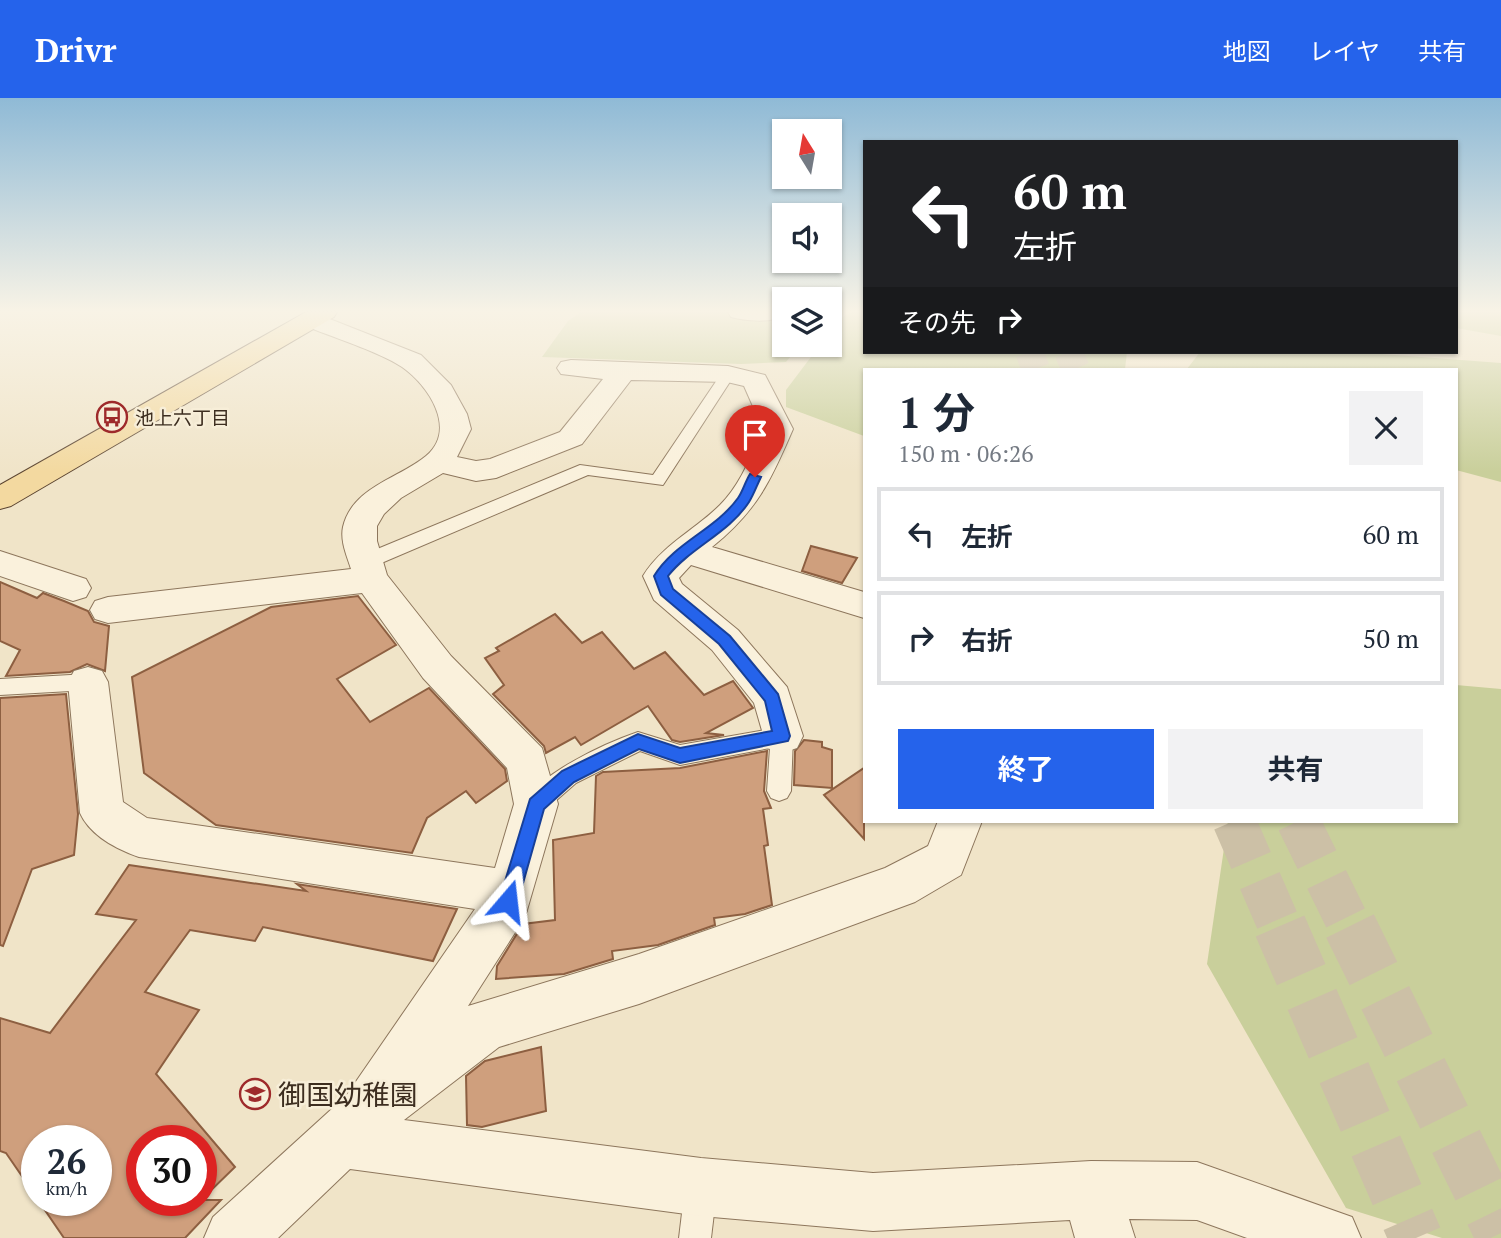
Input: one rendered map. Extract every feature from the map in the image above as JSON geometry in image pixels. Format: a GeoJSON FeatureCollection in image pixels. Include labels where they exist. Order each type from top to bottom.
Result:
{"type":"FeatureCollection","features":[{"type":"Feature","properties":{"kind":"main road"},"geometry":{"type":"LineString","coordinates":[[0,499],[233,365]]}},
{"type":"Feature","properties":{"kind":"street"},"geometry":{"type":"LineString","coordinates":[[354,1128],[508,901],[536,804],[527,761],[437,667],[368,570],[360,526],[371,507],[390,491],[438,462],[450,446],[456,429],[453,414],[430,378],[416,365]]}},
{"type":"Feature","properties":{"kind":"street"},"geometry":{"type":"LineString","coordinates":[[571,368],[728,374],[755,381],[778,429],[743,501],[713,530],[684,551],[661,576],[667,591],[725,640],[773,698],[782,736]]}},
{"type":"Feature","properties":{"kind":"street"},"geometry":{"type":"LineString","coordinates":[[438,462],[476,471],[496,468],[571,438],[623,372]]}},
{"type":"Feature","properties":{"kind":"street"},"geometry":{"type":"LineString","coordinates":[[684,551],[863,605]]}},
{"type":"Feature","properties":{"kind":"street"},"geometry":{"type":"LineString","coordinates":[[0,563],[73,588]]}},
{"type":"Feature","properties":{"kind":"street"},"geometry":{"type":"LineString","coordinates":[[108,610],[368,570]]}},
{"type":"Feature","properties":{"kind":"street"},"geometry":{"type":"LineString","coordinates":[[88,682],[102,813],[139,837],[510,892]]}},
{"type":"Feature","properties":{"kind":"street"},"geometry":{"type":"LineString","coordinates":[[234,1238],[354,1128],[485,1025],[639,979],[898,886],[945,860],[959,823]]}},
{"type":"Feature","properties":{"kind":"street"},"geometry":{"type":"LineString","coordinates":[[354,1128],[698,1212],[873,1202],[1098,1214],[1197,1191],[1331,1238]]}},
{"type":"Feature","properties":{"kind":"lane"},"geometry":{"type":"LineString","coordinates":[[368,570],[586,469],[657,481],[728,374]]}},
{"type":"Feature","properties":{"kind":"lane"},"geometry":{"type":"LineString","coordinates":[[0,687],[88,682]]}},
{"type":"Feature","properties":{"kind":"lane"},"geometry":{"type":"LineString","coordinates":[[536,804],[568,776],[638,741],[680,755],[782,736],[779,791]]}},
{"type":"Feature","properties":{"kind":"green space"},"geometry":{"type":"Polygon","coordinates":[[[805,365],[1125,365],[1125,368],[863,368],[863,436],[786,407],[786,390],[805,365]]]}},
{"type":"Feature","properties":{"kind":"green space"},"geometry":{"type":"Polygon","coordinates":[[[1190,365],[1501,365],[1501,482],[1458,471],[1458,368],[1188,368],[1190,365]]]}},
{"type":"Feature","properties":{"kind":"green space"},"geometry":{"type":"Polygon","coordinates":[[[1458,685],[1501,689],[1501,1238],[1442,1238],[1346,1208],[1207,964],[1228,823],[1458,823],[1458,685]]]}},
{"type":"Feature","properties":{"kind":"building"},"geometry":{"type":"Polygon","coordinates":[[[811,546],[857,558],[842,583],[802,571],[811,546]]]}},
{"type":"Feature","properties":{"kind":"building"},"geometry":{"type":"Polygon","coordinates":[[[0,582],[37,598],[43,593],[64,601],[88,611],[94,622],[109,626],[105,671],[87,664],[70,672],[6,676],[20,650],[0,641],[0,582]]]}},
{"type":"Feature","properties":{"kind":"building"},"geometry":{"type":"Polygon","coordinates":[[[358,596],[396,645],[337,679],[370,722],[429,688],[505,769],[507,781],[476,803],[466,791],[427,818],[412,853],[216,825],[144,773],[132,677],[271,607],[358,596]]]}},
{"type":"Feature","properties":{"kind":"building"},"geometry":{"type":"Polygon","coordinates":[[[555,614],[582,643],[602,632],[634,669],[665,652],[704,695],[733,681],[753,708],[706,733],[724,735],[680,742],[672,740],[648,706],[581,745],[575,737],[546,753],[544,746],[493,694],[504,685],[485,658],[499,651],[496,648],[555,614]]]}},
{"type":"Feature","properties":{"kind":"building"},"geometry":{"type":"Polygon","coordinates":[[[66,694],[78,814],[74,855],[32,869],[3,946],[0,945],[0,698],[66,694]]]}},
{"type":"Feature","properties":{"kind":"building"},"geometry":{"type":"Polygon","coordinates":[[[804,740],[822,742],[822,747],[832,750],[832,788],[794,785],[795,751],[804,740]]]}},
{"type":"Feature","properties":{"kind":"building"},"geometry":{"type":"Polygon","coordinates":[[[767,751],[764,791],[771,808],[763,809],[768,845],[764,846],[772,905],[745,914],[714,918],[715,925],[658,945],[612,951],[613,959],[564,974],[496,979],[497,966],[523,924],[555,920],[553,840],[594,833],[596,776],[603,772],[680,768],[767,751]]]}},
{"type":"Feature","properties":{"kind":"building"},"geometry":{"type":"Polygon","coordinates":[[[863,769],[864,839],[824,795],[863,769]]]}},
{"type":"Feature","properties":{"kind":"building"},"geometry":{"type":"Polygon","coordinates":[[[129,865],[306,891],[297,884],[457,909],[433,961],[263,927],[255,941],[190,930],[145,992],[199,1010],[156,1074],[199,1125],[126,1125],[126,1216],[206,1216],[185,1238],[64,1238],[49,1216],[112,1216],[112,1125],[21,1125],[21,1175],[6,1153],[0,1151],[0,1018],[50,1033],[136,920],[96,914],[129,865]]]}},
{"type":"Feature","properties":{"kind":"building"},"geometry":{"type":"Polygon","coordinates":[[[541,1047],[546,1111],[482,1127],[467,1125],[466,1076],[485,1061],[541,1047]]]}},
{"type":"Feature","properties":{"kind":"building"},"geometry":{"type":"Polygon","coordinates":[[[217,1146],[235,1167],[217,1184],[217,1146]]]}},
{"type":"Feature","properties":{"kind":"tunnel"},"geometry":{"type":"LineString","coordinates":[[1235,823],[1280,927]]}},
{"type":"Feature","properties":{"kind":"tunnel"},"geometry":{"type":"LineString","coordinates":[[1299,823],[1350,927]]}},
{"type":"Feature","properties":{"kind":"tunnel"},"geometry":{"type":"LineString","coordinates":[[1280,926],[1416,1238]]}},
{"type":"Feature","properties":{"kind":"tunnel"},"geometry":{"type":"LineString","coordinates":[[1350,926],[1501,1233]]}},
{"type":"Feature","properties":{"kind":"place","name":"池上六丁目"},"geometry":{"type":"Point","coordinates":[112,417]}},
{"type":"Feature","properties":{"kind":"place","name":"御国幼稚園"},"geometry":{"type":"Point","coordinates":[255,1094]}},
{"type":"Feature","properties":{"kind":"route"},"geometry":{"type":"LineString","coordinates":[[508,901],[529,836],[536,804],[568,776],[638,741],[680,755],[782,736],[773,698],[725,640],[667,591],[661,576],[675,558],[713,530],[743,501],[755,477]]}}]}
